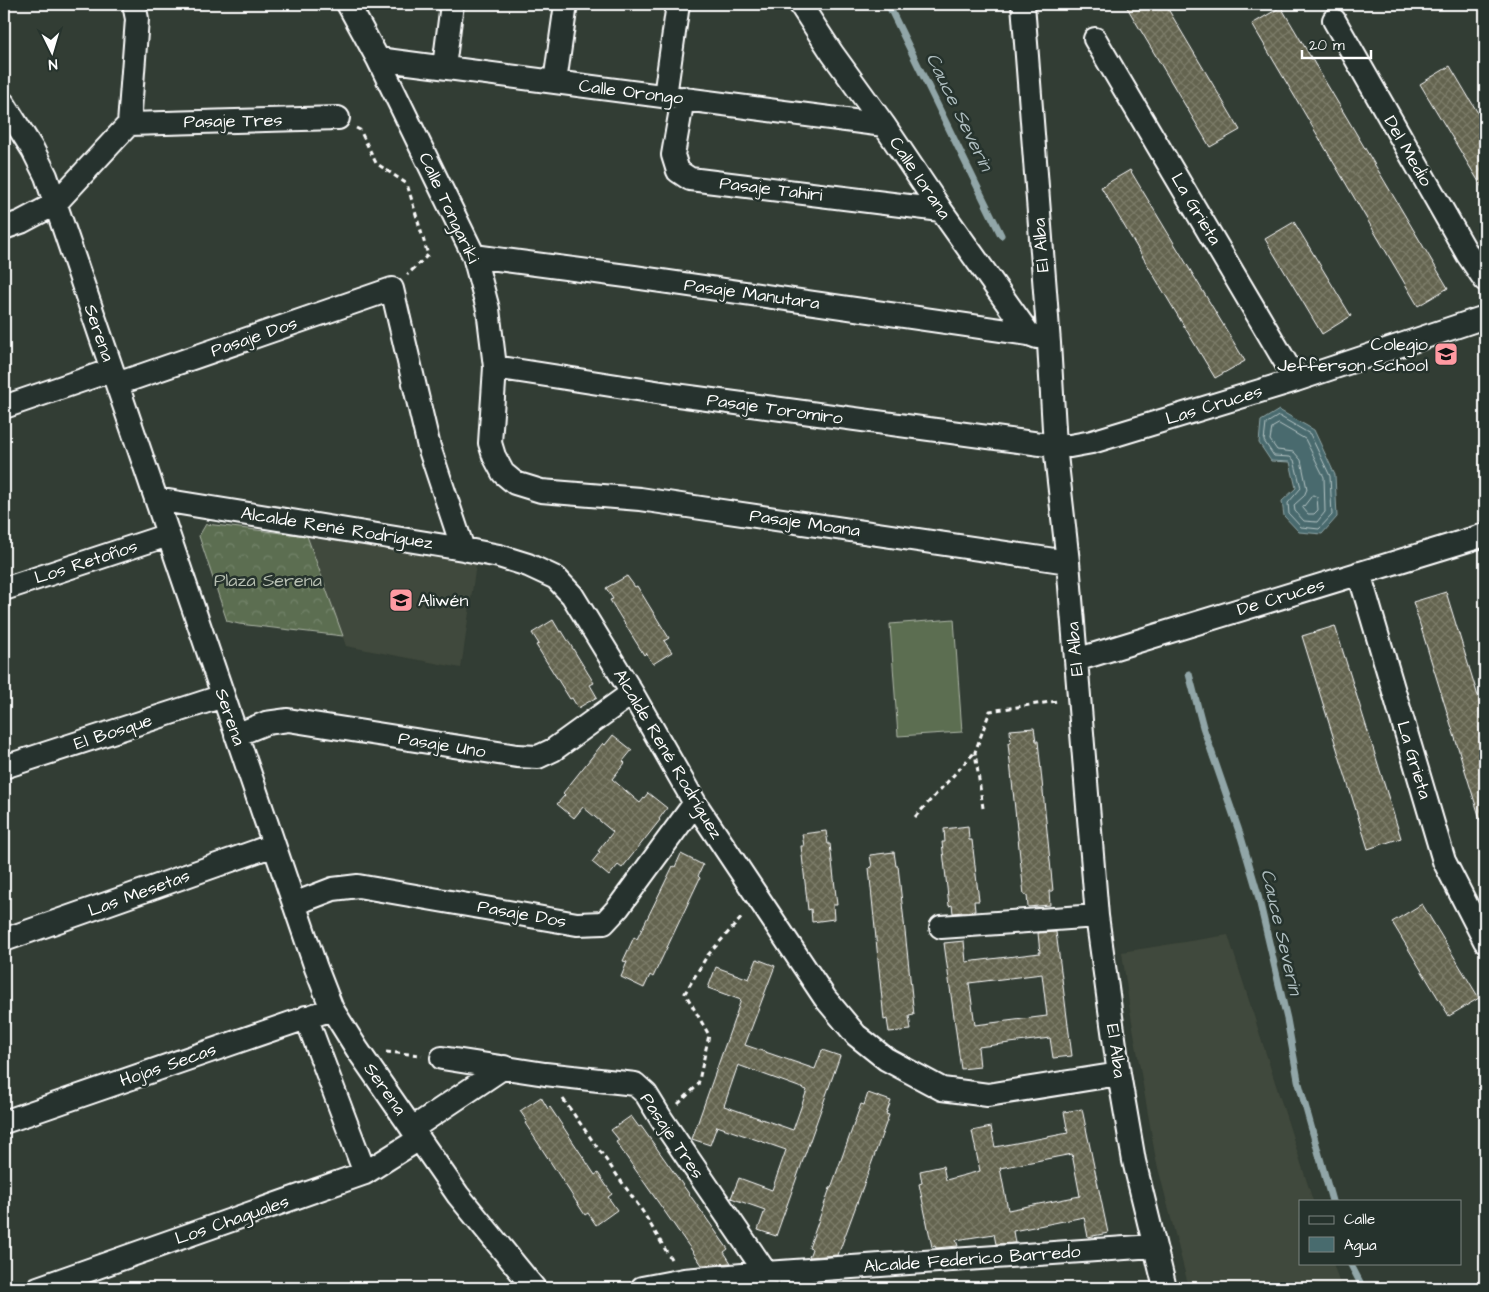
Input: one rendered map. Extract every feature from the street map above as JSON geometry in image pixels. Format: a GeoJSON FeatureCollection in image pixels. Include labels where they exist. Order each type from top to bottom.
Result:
{"type":"FeatureCollection","features":[{"type":"Feature","properties":{"kind":"street"},"geometry":{"type":"LineString","coordinates":[[4,228],[21,222],[55,204],[129,124],[137,19],[134,4]]}},
{"type":"Feature","properties":{"kind":"street","name":"Calle Tongariki"},"geometry":{"type":"LineString","coordinates":[[348,4],[378,59],[474,256],[488,309],[495,368],[490,443],[494,456],[503,473],[515,483],[541,490]]}},
{"type":"Feature","properties":{"kind":"street"},"geometry":{"type":"LineString","coordinates":[[444,67],[452,4]]}},
{"type":"Feature","properties":{"kind":"street"},"geometry":{"type":"LineString","coordinates":[[556,82],[566,4]]}},
{"type":"Feature","properties":{"kind":"street","name":"Pasaje Tahiri"},"geometry":{"type":"LineString","coordinates":[[678,4],[673,155],[678,171],[690,179],[941,210]]}},
{"type":"Feature","properties":{"kind":"street","name":"Calle Iorana"},"geometry":{"type":"LineString","coordinates":[[800,4],[832,54],[884,125],[941,210],[1039,338]]}},
{"type":"Feature","properties":{"kind":"street","name":"El Alba"},"geometry":{"type":"LineString","coordinates":[[1022,4],[1039,338],[1055,446],[1068,562],[1097,916],[1119,1074],[1134,1161],[1165,1288]]}},
{"type":"Feature","properties":{"kind":"street","name":"Del Medio"},"geometry":{"type":"LineString","coordinates":[[1334,20],[1468,255],[1485,280]]}},
{"type":"Feature","properties":{"kind":"street","name":"La Grieta"},"geometry":{"type":"LineString","coordinates":[[1095,39],[1296,380]]}},
{"type":"Feature","properties":{"kind":"street","name":"Calle Orongo"},"geometry":{"type":"LineString","coordinates":[[378,59],[884,125]]}},
{"type":"Feature","properties":{"kind":"street","name":"Serena"},"geometry":{"type":"LineString","coordinates":[[4,104],[33,150],[46,176],[294,904],[332,1009],[357,1049],[458,1195],[534,1288]]}},
{"type":"Feature","properties":{"kind":"street","name":"Pasaje Tres"},"geometry":{"type":"LineString","coordinates":[[129,124],[338,118]]}},
{"type":"Feature","properties":{"kind":"street","name":"Pasaje Manutara"},"geometry":{"type":"LineString","coordinates":[[474,256],[653,280],[1039,338]]}},
{"type":"Feature","properties":{"kind":"street"},"geometry":{"type":"LineString","coordinates":[[392,289],[429,447],[464,549]]}},
{"type":"Feature","properties":{"kind":"street","name":"Pasaje Dos"},"geometry":{"type":"LineString","coordinates":[[4,407],[114,377],[392,289]]}},
{"type":"Feature","properties":{"kind":"street","name":"Las Cruces"},"geometry":{"type":"LineString","coordinates":[[1055,446],[1070,446],[1092,442],[1296,380],[1485,318]]}},
{"type":"Feature","properties":{"kind":"street","name":"Pasaje Toromiro"},"geometry":{"type":"LineString","coordinates":[[495,368],[669,394],[1055,446]]}},
{"type":"Feature","properties":{"kind":"street","name":"Pasaje Moana"},"geometry":{"type":"LineString","coordinates":[[541,490],[640,499],[1068,562]]}},
{"type":"Feature","properties":{"kind":"street","name":"Alcalde René Rodríguez"},"geometry":{"type":"LineString","coordinates":[[156,499],[464,549],[506,558],[528,565],[556,578],[572,595],[632,693],[695,803],[825,998],[856,1035],[886,1059],[942,1089],[988,1095],[1119,1074]]}},
{"type":"Feature","properties":{"kind":"street","name":"Los Retoños"},"geometry":{"type":"LineString","coordinates":[[4,589],[168,535]]}},
{"type":"Feature","properties":{"kind":"street","name":"De Cruces"},"geometry":{"type":"LineString","coordinates":[[1076,660],[1485,535]]}},
{"type":"Feature","properties":{"kind":"street","name":"La Grieta"},"geometry":{"type":"LineString","coordinates":[[1359,573],[1444,861],[1485,941]]}},
{"type":"Feature","properties":{"kind":"street","name":"Pasaje Uno"},"geometry":{"type":"LineString","coordinates":[[236,735],[266,723],[288,720],[538,758],[553,750],[632,693]]}},
{"type":"Feature","properties":{"kind":"street","name":"El Bosque"},"geometry":{"type":"LineString","coordinates":[[4,767],[223,696]]}},
{"type":"Feature","properties":{"kind":"street","name":"Pasaje Dos"},"geometry":{"type":"LineString","coordinates":[[294,904],[332,889],[358,886],[577,924],[604,923],[618,908],[695,803]]}},
{"type":"Feature","properties":{"kind":"street","name":"Las Mesetas"},"geometry":{"type":"LineString","coordinates":[[4,940],[274,845]]}},
{"type":"Feature","properties":{"kind":"street"},"geometry":{"type":"LineString","coordinates":[[940,927],[1097,916]]}},
{"type":"Feature","properties":{"kind":"street","name":"Hojas Secas"},"geometry":{"type":"LineString","coordinates":[[4,1122],[332,1009]]}},
{"type":"Feature","properties":{"kind":"street"},"geometry":{"type":"LineString","coordinates":[[306,1017],[365,1173]]}},
{"type":"Feature","properties":{"kind":"street","name":"Pasaje Tres"},"geometry":{"type":"LineString","coordinates":[[442,1058],[545,1074],[635,1084],[646,1094],[766,1273]]}},
{"type":"Feature","properties":{"kind":"street"},"geometry":{"type":"LineString","coordinates":[[416,1133],[504,1067]]}},
{"type":"Feature","properties":{"kind":"street","name":"Los Chaguales"},"geometry":{"type":"LineString","coordinates":[[38,1288],[365,1173],[416,1133]]}},
{"type":"Feature","properties":{"kind":"street","name":"Alcalde Federico Barredo"},"geometry":{"type":"LineString","coordinates":[[642,1288],[684,1280],[766,1273],[1154,1246]]}},
{"type":"Feature","properties":{"kind":"path"},"geometry":{"type":"LineString","coordinates":[[338,118],[360,130],[376,163],[407,184],[428,255],[392,289]]}},
{"type":"Feature","properties":{"kind":"path"},"geometry":{"type":"LineString","coordinates":[[915,817],[975,752],[990,711],[1080,697]]}},
{"type":"Feature","properties":{"kind":"path"},"geometry":{"type":"LineString","coordinates":[[975,752],[983,808]]}},
{"type":"Feature","properties":{"kind":"path"},"geometry":{"type":"LineString","coordinates":[[662,1120],[698,1085],[709,1035],[685,994],[707,956],[759,898]]}},
{"type":"Feature","properties":{"kind":"path"},"geometry":{"type":"LineString","coordinates":[[357,1049],[442,1058]]}},
{"type":"Feature","properties":{"kind":"path"},"geometry":{"type":"LineString","coordinates":[[545,1074],[643,1212],[684,1280]]}},
{"type":"Feature","properties":{"kind":"shaded area","name":"Aliwén"},"geometry":{"type":"Polygon","coordinates":[[[307,536],[476,564],[461,668],[346,646],[307,536]]]}},
{"type":"Feature","properties":{"kind":"shaded area"},"geometry":{"type":"Polygon","coordinates":[[[1228,935],[1313,1200],[1299,1200],[1299,1264],[1333,1264],[1341,1288],[1189,1288],[1156,1160],[1122,952],[1228,935]]]}},
{"type":"Feature","properties":{"kind":"green space","name":"Plaza Serena"},"geometry":{"type":"Polygon","coordinates":[[[206,524],[307,536],[343,636],[227,621],[199,536],[206,524]]]}},
{"type":"Feature","properties":{"kind":"green space"},"geometry":{"type":"Polygon","coordinates":[[[954,619],[962,732],[898,736],[890,624],[954,619]]]}},
{"type":"Feature","properties":{"kind":"water"},"geometry":{"type":"Polygon","coordinates":[[[1279,410],[1314,430],[1335,475],[1337,517],[1322,534],[1299,532],[1284,516],[1282,501],[1296,488],[1290,462],[1271,461],[1259,443],[1261,421],[1279,410]]]}},
{"type":"Feature","properties":{"kind":"building"},"geometry":{"type":"Polygon","coordinates":[[[1125,4],[1165,4],[1240,130],[1210,147],[1125,4]]]}},
{"type":"Feature","properties":{"kind":"building"},"geometry":{"type":"Polygon","coordinates":[[[1281,7],[1448,288],[1418,306],[1252,24],[1281,7]]]}},
{"type":"Feature","properties":{"kind":"building"},"geometry":{"type":"Polygon","coordinates":[[[1450,66],[1485,125],[1485,192],[1420,84],[1450,66]]]}},
{"type":"Feature","properties":{"kind":"building"},"geometry":{"type":"Polygon","coordinates":[[[1130,170],[1245,361],[1215,378],[1101,187],[1130,170]]]}},
{"type":"Feature","properties":{"kind":"building"},"geometry":{"type":"Polygon","coordinates":[[[1294,222],[1351,316],[1322,334],[1265,239],[1294,222]]]}},
{"type":"Feature","properties":{"kind":"building"},"geometry":{"type":"Polygon","coordinates":[[[627,576],[635,587],[637,586],[669,638],[664,641],[672,652],[653,664],[646,653],[644,655],[610,600],[613,599],[606,588],[627,576]]]}},
{"type":"Feature","properties":{"kind":"building"},"geometry":{"type":"Polygon","coordinates":[[[1446,592],[1485,719],[1485,821],[1481,822],[1413,602],[1446,592]]]}},
{"type":"Feature","properties":{"kind":"building"},"geometry":{"type":"Polygon","coordinates":[[[553,620],[560,632],[562,631],[594,683],[590,685],[597,697],[578,708],[572,698],[570,699],[536,645],[539,644],[532,633],[553,620]]]}},
{"type":"Feature","properties":{"kind":"building"},"geometry":{"type":"Polygon","coordinates":[[[1335,626],[1401,838],[1368,849],[1302,636],[1335,626]]]}},
{"type":"Feature","properties":{"kind":"building"},"geometry":{"type":"Polygon","coordinates":[[[1034,728],[1036,741],[1038,741],[1053,891],[1049,891],[1050,905],[1028,907],[1027,895],[1024,895],[1008,743],[1011,743],[1010,730],[1034,728]]]}},
{"type":"Feature","properties":{"kind":"building"},"geometry":{"type":"Polygon","coordinates":[[[613,735],[632,750],[623,761],[625,763],[612,779],[640,803],[648,793],[667,808],[660,820],[622,868],[618,865],[609,876],[592,862],[613,832],[583,807],[574,818],[557,804],[565,795],[563,793],[603,743],[605,745],[613,735]]]}},
{"type":"Feature","properties":{"kind":"building"},"geometry":{"type":"Polygon","coordinates":[[[968,826],[969,840],[972,840],[979,901],[974,901],[975,911],[953,913],[952,905],[949,906],[942,842],[945,842],[944,829],[968,826]]]}},
{"type":"Feature","properties":{"kind":"building"},"geometry":{"type":"Polygon","coordinates":[[[826,831],[828,844],[830,844],[837,905],[833,905],[834,919],[812,922],[811,909],[808,910],[801,846],[804,846],[802,834],[826,831]]]}},
{"type":"Feature","properties":{"kind":"building"},"geometry":{"type":"Polygon","coordinates":[[[894,852],[896,866],[898,866],[914,1015],[909,1016],[911,1030],[889,1032],[887,1019],[884,1020],[869,868],[872,867],[870,855],[894,852]]]}},
{"type":"Feature","properties":{"kind":"building"},"geometry":{"type":"Polygon","coordinates":[[[681,854],[703,865],[698,876],[700,878],[653,977],[650,975],[644,988],[621,977],[627,962],[623,961],[634,937],[637,939],[673,866],[675,867],[681,854]]]}},
{"type":"Feature","properties":{"kind":"building"},"geometry":{"type":"Polygon","coordinates":[[[1422,904],[1479,998],[1449,1016],[1392,922],[1422,904]]]}},
{"type":"Feature","properties":{"kind":"building"},"geometry":{"type":"Polygon","coordinates":[[[1056,932],[1072,1056],[1053,1058],[1050,1038],[978,1047],[980,1067],[961,1069],[944,943],[964,941],[966,962],[1040,953],[1038,933],[1056,932]],[[1042,974],[969,983],[975,1025],[1047,1016],[1042,974]]]}},
{"type":"Feature","properties":{"kind":"building"},"geometry":{"type":"Polygon","coordinates":[[[757,959],[775,966],[745,1045],[815,1069],[822,1050],[840,1056],[776,1236],[758,1230],[765,1210],[731,1198],[739,1178],[772,1190],[786,1150],[717,1126],[710,1145],[692,1139],[741,1000],[708,988],[716,967],[749,979],[757,959]],[[738,1065],[724,1106],[793,1130],[807,1090],[738,1065]]]}},
{"type":"Feature","properties":{"kind":"building"},"geometry":{"type":"Polygon","coordinates":[[[868,1093],[891,1101],[886,1114],[889,1115],[838,1255],[809,1257],[812,1249],[809,1248],[830,1188],[861,1104],[864,1105],[868,1093]]]}},
{"type":"Feature","properties":{"kind":"building"},"geometry":{"type":"Polygon","coordinates":[[[541,1097],[548,1109],[550,1107],[595,1175],[598,1173],[612,1194],[608,1197],[617,1210],[596,1225],[588,1213],[585,1215],[525,1123],[527,1121],[520,1111],[541,1097]]]}},
{"type":"Feature","properties":{"kind":"building"},"geometry":{"type":"Polygon","coordinates":[[[1082,1109],[1108,1233],[1088,1237],[1084,1217],[1013,1231],[1015,1243],[996,1244],[994,1234],[956,1240],[958,1246],[932,1247],[919,1184],[922,1183],[920,1171],[943,1166],[946,1180],[980,1171],[972,1131],[991,1127],[995,1147],[1068,1133],[1064,1112],[1082,1109]],[[1072,1154],[1000,1168],[1008,1210],[1080,1196],[1072,1154]]]}},
{"type":"Feature","properties":{"kind":"building"},"geometry":{"type":"Polygon","coordinates":[[[631,1116],[639,1127],[641,1126],[728,1249],[724,1252],[731,1263],[702,1265],[616,1142],[619,1140],[611,1130],[631,1116]]]}},
{"type":"Feature","properties":{"kind":"waterway","name":"Cauce Severin"},"geometry":{"type":"LineString","coordinates":[[888,4],[1001,235]]}},
{"type":"Feature","properties":{"kind":"waterway","name":"Cauce Severin"},"geometry":{"type":"LineString","coordinates":[[1189,674],[1203,727],[1241,837],[1257,891],[1287,1019],[1298,1080],[1332,1200]]}},
{"type":"Feature","properties":{"kind":"waterway","name":"Cauce Severin"},"geometry":{"type":"LineString","coordinates":[[1351,1264],[1363,1288]]}},
{"type":"Feature","properties":{"kind":"place","name":"Colegio Jefferson School"},"geometry":{"type":"Point","coordinates":[1446,354]}},
{"type":"Feature","properties":{"kind":"place","name":"Aliwén"},"geometry":{"type":"Point","coordinates":[401,600]}}]}
